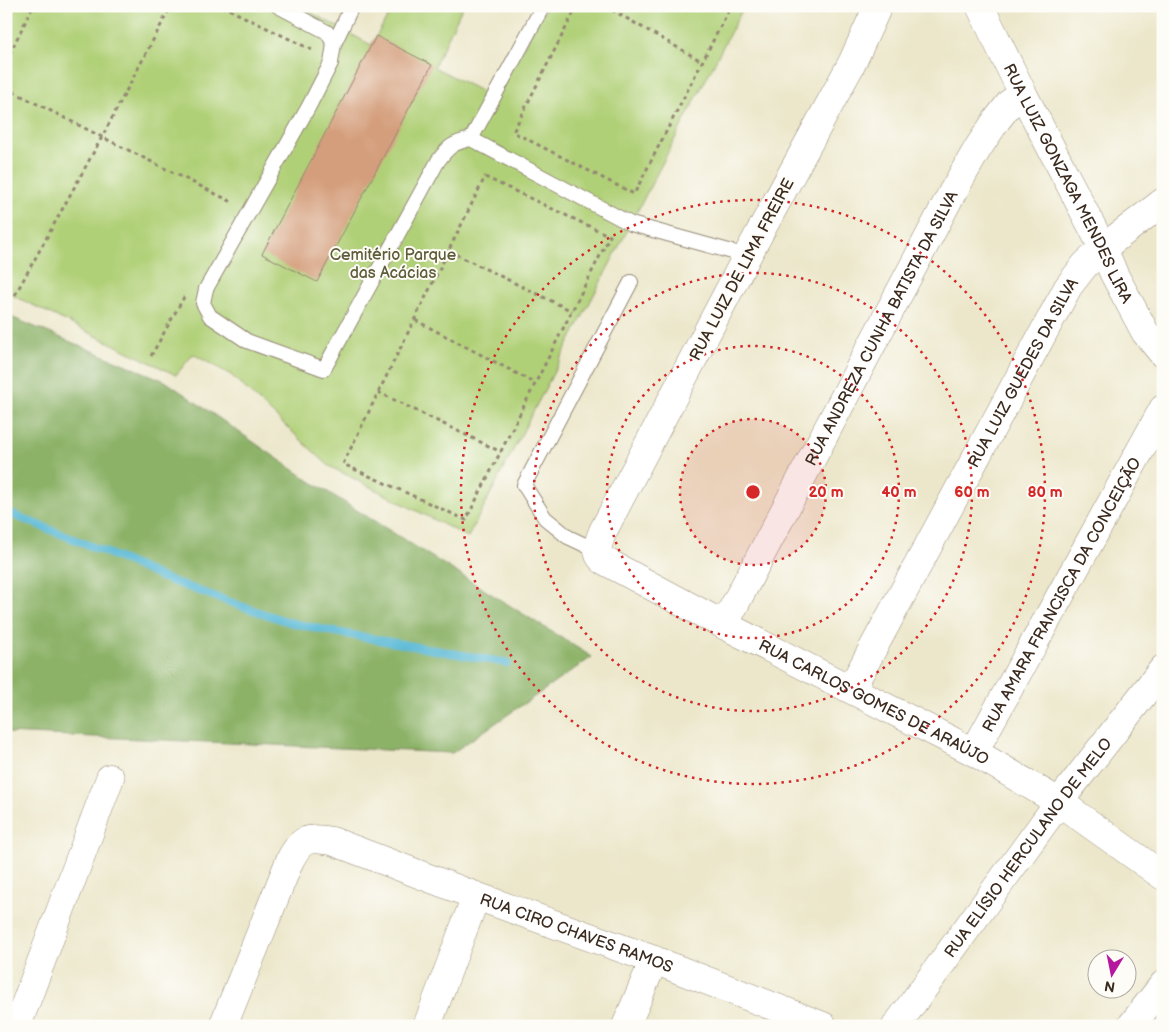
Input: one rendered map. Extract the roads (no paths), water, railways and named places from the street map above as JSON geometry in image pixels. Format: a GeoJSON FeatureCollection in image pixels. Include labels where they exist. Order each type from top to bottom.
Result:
{"type":"FeatureCollection","features":[{"type":"Feature","properties":{"kind":"street","name":"RUA LUIZ DE LIMA FREIRE"},"geometry":{"type":"LineString","coordinates":[[601,541],[747,256],[852,63],[878,6]]}},
{"type":"Feature","properties":{"kind":"street","name":"RUA LUIZ GONZAGA MENDES LIRA"},"geometry":{"type":"LineString","coordinates":[[980,6],[1023,94],[1103,248],[1114,274],[1145,332],[1163,354]]}},
{"type":"Feature","properties":{"kind":"street","name":"RUA ANDREZA CUNHA BATISTA DA SILVA"},"geometry":{"type":"LineString","coordinates":[[724,625],[952,193],[996,121],[1010,103],[1023,94]]}},
{"type":"Feature","properties":{"kind":"street","name":"RUA LUIZ GUEDES DA SILVA"},"geometry":{"type":"LineString","coordinates":[[850,689],[1068,287],[1085,265],[1103,248],[1163,202]]}},
{"type":"Feature","properties":{"kind":"street","name":"RUA AMARA FRANCISCA DA CONCEIÇÃO"},"geometry":{"type":"LineString","coordinates":[[974,752],[1163,409]]}},
{"type":"Feature","properties":{"kind":"street","name":"RUA CARLOS GOMES DE ARAÚJO"},"geometry":{"type":"LineString","coordinates":[[601,541],[600,556],[603,560],[724,625],[974,752],[1060,802],[1163,876]]}},
{"type":"Feature","properties":{"kind":"street","name":"RUA ELÍSIO HERCULANO DE MELO"},"geometry":{"type":"LineString","coordinates":[[896,1026],[1060,802],[1163,669]]}},
{"type":"Feature","properties":{"kind":"street"},"geometry":{"type":"LineString","coordinates":[[17,1026],[110,778]]}},
{"type":"Feature","properties":{"kind":"street","name":"RUA CIRO CHAVES RAMOS"},"geometry":{"type":"LineString","coordinates":[[223,1026],[290,860],[297,848],[305,840],[316,839],[332,841],[476,896],[654,960],[823,1026]]}},
{"type":"Feature","properties":{"kind":"street"},"geometry":{"type":"LineString","coordinates":[[427,1026],[476,896]]}},
{"type":"Feature","properties":{"kind":"street"},"geometry":{"type":"LineString","coordinates":[[626,1026],[654,960]]}},
{"type":"Feature","properties":{"kind":"street"},"geometry":{"type":"LineString","coordinates":[[1131,1026],[1163,985]]}},
{"type":"Feature","properties":{"kind":"lane"},"geometry":{"type":"LineString","coordinates":[[278,6],[327,32],[334,44]]}},
{"type":"Feature","properties":{"kind":"lane"},"geometry":{"type":"LineString","coordinates":[[352,6],[334,44],[331,63],[206,289],[203,303],[210,316],[248,341],[324,369],[438,160],[447,149],[458,142],[471,139],[631,224],[747,256]]}},
{"type":"Feature","properties":{"kind":"lane"},"geometry":{"type":"LineString","coordinates":[[471,139],[543,6]]}},
{"type":"Feature","properties":{"kind":"lane"},"geometry":{"type":"LineString","coordinates":[[601,541],[568,537],[545,518],[524,485],[631,282]]}},
{"type":"Feature","properties":{"kind":"waterway"},"geometry":{"type":"LineString","coordinates":[[6,512],[103,551],[163,578],[292,623],[507,663]]}},
{"type":"Feature","properties":{"kind":"park label","name":"Cemitério Parque das Acácias"},"geometry":{"type":"Point","coordinates":[393,263]}}]}
